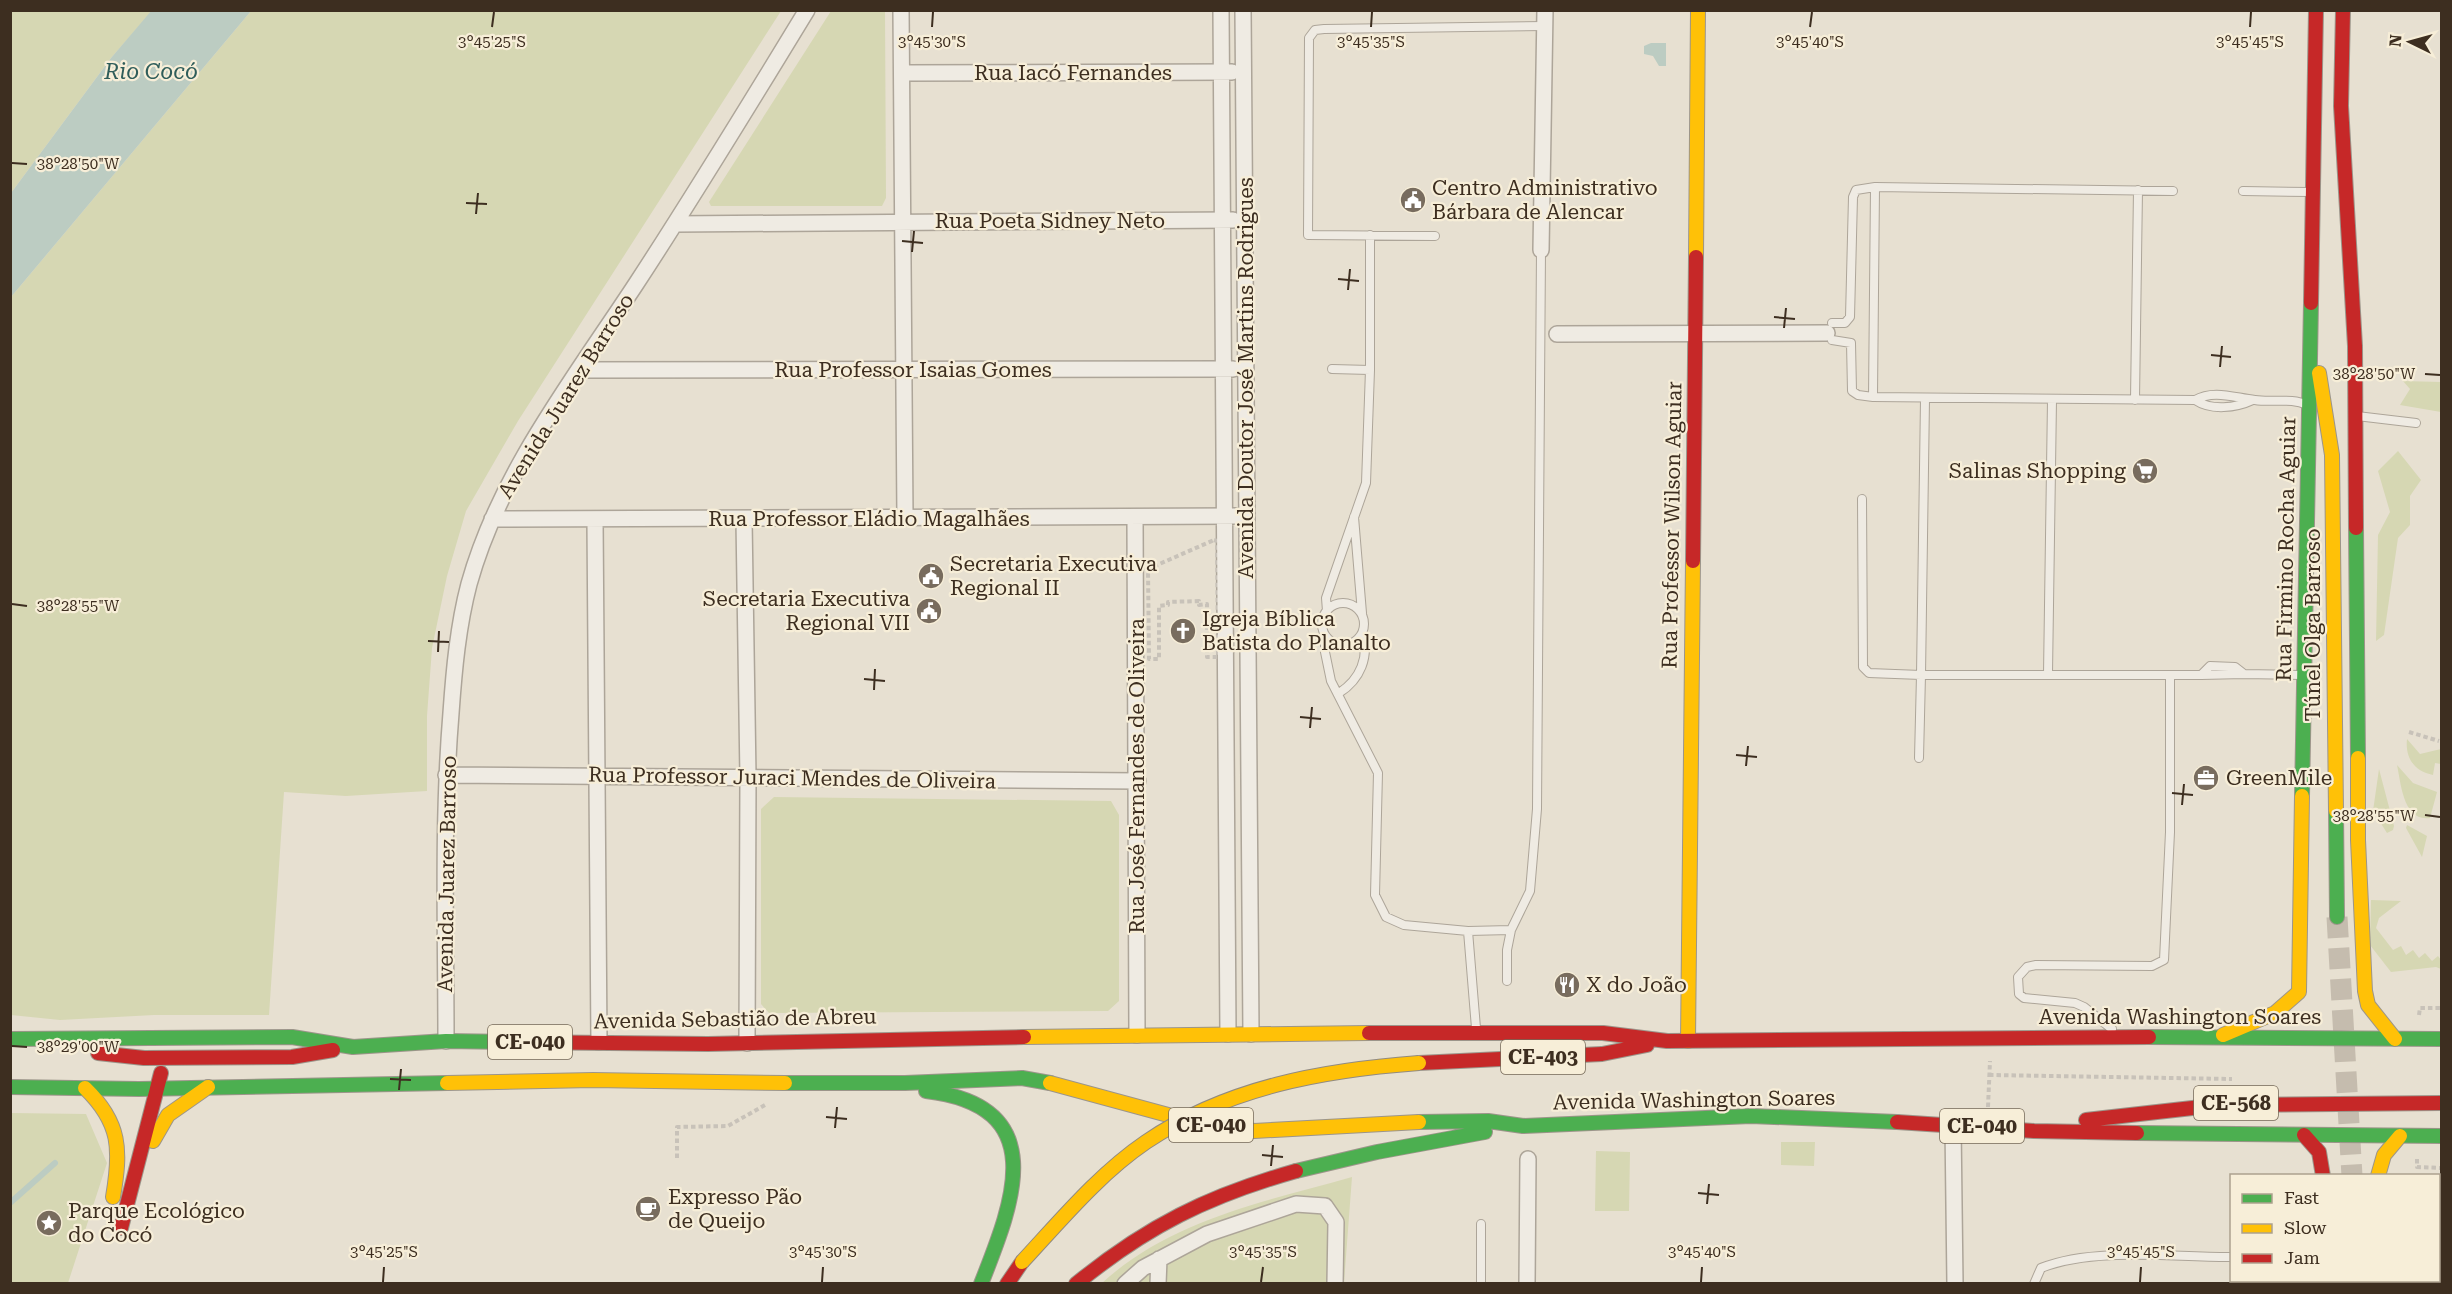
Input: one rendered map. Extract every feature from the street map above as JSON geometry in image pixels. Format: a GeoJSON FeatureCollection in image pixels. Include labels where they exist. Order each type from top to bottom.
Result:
{"type":"FeatureCollection","features":[{"type":"Feature","properties":{"kind":"main road","name":"Rua Professor Wilson Aguiar"},"geometry":{"type":"LineString","coordinates":[[1688,1041],[1698,10]]}},
{"type":"Feature","properties":{"kind":"main road","name":"Rua Firmino Rocha Aguiar"},"geometry":{"type":"LineString","coordinates":[[2216,1038],[2282,1009],[2293,1002],[2299,992],[2316,10]]}},
{"type":"Feature","properties":{"kind":"main road"},"geometry":{"type":"LineString","coordinates":[[2343,10],[2341,106],[2355,346],[2358,840],[2365,991],[2368,1005],[2395,1039]]}},
{"type":"Feature","properties":{"kind":"main road","name":"Túnel Olga Barroso"},"geometry":{"type":"LineString","coordinates":[[2310,335],[2322,382],[2332,455],[2337,917]]}},
{"type":"Feature","properties":{"kind":"main road","name":"Avenida Washington Soares"},"geometry":{"type":"LineString","coordinates":[[1137,1035],[1603,1034],[1667,1041],[1991,1037],[2442,1039]]}},
{"type":"Feature","properties":{"kind":"main road","name":"Avenida Sebastião de Abreu"},"geometry":{"type":"LineString","coordinates":[[10,1039],[292,1037],[353,1047],[446,1041],[599,1042],[708,1054],[747,1043],[1137,1035]]}},
{"type":"Feature","properties":{"kind":"main road","name":"Avenida Washington Soares"},"geometry":{"type":"LineString","coordinates":[[1007,1284],[1022,1262],[1081,1196],[1129,1155],[1165,1131],[1248,1094],[1290,1080],[1362,1068],[1602,1054],[1667,1041]]}},
{"type":"Feature","properties":{"kind":"main road"},"geometry":{"type":"LineString","coordinates":[[593,1080],[599,1042]]}},
{"type":"Feature","properties":{"kind":"main road"},"geometry":{"type":"LineString","coordinates":[[10,1049],[22,1052],[122,1054],[140,1079],[162,1058],[292,1057],[353,1047]]}},
{"type":"Feature","properties":{"kind":"main road"},"geometry":{"type":"LineString","coordinates":[[708,1054],[708,1083]]}},
{"type":"Feature","properties":{"kind":"main road"},"geometry":{"type":"LineString","coordinates":[[162,1058],[159,1087],[128,1194],[121,1228],[136,1196],[154,1136],[168,1115],[208,1087]]}},
{"type":"Feature","properties":{"kind":"main road","name":"Avenida Washington Soares"},"geometry":{"type":"LineString","coordinates":[[905,1083],[980,1078],[1043,1080],[1168,1116],[1254,1131],[1416,1122],[1488,1121],[1522,1125]]}},
{"type":"Feature","properties":{"kind":"main road","name":"CE-040"},"geometry":{"type":"LineString","coordinates":[[10,1087],[86,1088],[140,1079],[159,1087],[593,1080],[708,1083],[905,1083]]}},
{"type":"Feature","properties":{"kind":"main road"},"geometry":{"type":"LineString","coordinates":[[905,1083],[925,1091],[957,1095],[983,1107],[995,1119],[1010,1149],[1015,1169],[1012,1199],[981,1284]]}},
{"type":"Feature","properties":{"kind":"main road"},"geometry":{"type":"LineString","coordinates":[[86,1088],[104,1106],[116,1131],[119,1147],[118,1170],[111,1205],[126,1164],[131,1132]]}},
{"type":"Feature","properties":{"kind":"main road","name":"CE-568"},"geometry":{"type":"LineString","coordinates":[[2034,1131],[2130,1112],[2217,1103],[2442,1103]]}},
{"type":"Feature","properties":{"kind":"main road","name":"Avenida Washington Soares"},"geometry":{"type":"LineString","coordinates":[[1076,1284],[1143,1232],[1176,1214],[1236,1190],[1347,1159],[1522,1125],[1751,1116],[1827,1117],[1988,1126],[2034,1131],[2202,1135],[2442,1136]]}},
{"type":"Feature","properties":{"kind":"main road"},"geometry":{"type":"LineString","coordinates":[[2304,1135],[2315,1142],[2321,1154],[2323,1174]]}},
{"type":"Feature","properties":{"kind":"main road"},"geometry":{"type":"LineString","coordinates":[[2379,1174],[2384,1155],[2400,1136]]}},
{"type":"Feature","properties":{"kind":"street","name":"Avenida Juarez Barroso"},"geometry":{"type":"LineString","coordinates":[[446,1041],[446,775],[460,628],[469,584],[492,519],[525,454],[675,224],[807,10]]}},
{"type":"Feature","properties":{"kind":"street"},"geometry":{"type":"LineString","coordinates":[[901,10],[905,518]]}},
{"type":"Feature","properties":{"kind":"street","name":"Avenida Doutor José Martins Rodrigues"},"geometry":{"type":"LineString","coordinates":[[1221,10],[1228,1034]]}},
{"type":"Feature","properties":{"kind":"street","name":"Avenida Doutor José Martins Rodrigues"},"geometry":{"type":"LineString","coordinates":[[1243,10],[1251,1034]]}},
{"type":"Feature","properties":{"kind":"street"},"geometry":{"type":"LineString","coordinates":[[1541,250],[1545,18]]}},
{"type":"Feature","properties":{"kind":"street","name":"Rua Iacó Fernandes"},"geometry":{"type":"LineString","coordinates":[[902,73],[1243,72]]}},
{"type":"Feature","properties":{"kind":"street","name":"Rua Poeta Sidney Neto"},"geometry":{"type":"LineString","coordinates":[[675,224],[1244,220]]}},
{"type":"Feature","properties":{"kind":"street"},"geometry":{"type":"LineString","coordinates":[[1557,334],[1830,332]]}},
{"type":"Feature","properties":{"kind":"street","name":"Rua Professor Isaias Gomes"},"geometry":{"type":"LineString","coordinates":[[579,370],[1246,369]]}},
{"type":"Feature","properties":{"kind":"street","name":"Rua Professor Eládio Magalhães"},"geometry":{"type":"LineString","coordinates":[[492,519],[744,520],[1247,516]]}},
{"type":"Feature","properties":{"kind":"street","name":"Rua José Fernandes de Oliveira"},"geometry":{"type":"LineString","coordinates":[[1135,517],[1138,781],[1137,1035]]}},
{"type":"Feature","properties":{"kind":"street"},"geometry":{"type":"LineString","coordinates":[[595,520],[599,1042]]}},
{"type":"Feature","properties":{"kind":"street"},"geometry":{"type":"LineString","coordinates":[[744,520],[748,777],[747,1043]]}},
{"type":"Feature","properties":{"kind":"street","name":"Rua Professor Juraci Mendes de Oliveira"},"geometry":{"type":"LineString","coordinates":[[446,775],[1138,781]]}},
{"type":"Feature","properties":{"kind":"street"},"geometry":{"type":"LineString","coordinates":[[1953,1125],[1956,1284]]}},
{"type":"Feature","properties":{"kind":"street"},"geometry":{"type":"LineString","coordinates":[[1527,1284],[1528,1159]]}},
{"type":"Feature","properties":{"kind":"street"},"geometry":{"type":"LineString","coordinates":[[1125,1284],[1143,1268],[1207,1234],[1296,1204],[1325,1206],[1336,1222],[1335,1284]]}},
{"type":"Feature","properties":{"kind":"street"},"geometry":{"type":"LineString","coordinates":[[1158,1284],[1159,1259]]}},
{"type":"Feature","properties":{"kind":"lane"},"geometry":{"type":"LineString","coordinates":[[1435,236],[1308,235],[1307,47],[1311,34],[1324,29],[1545,18]]}},
{"type":"Feature","properties":{"kind":"lane"},"geometry":{"type":"LineString","coordinates":[[1873,397],[1875,188]]}},
{"type":"Feature","properties":{"kind":"lane"},"geometry":{"type":"LineString","coordinates":[[1830,332],[1850,317],[1854,193],[1861,189],[2173,191]]}},
{"type":"Feature","properties":{"kind":"lane"},"geometry":{"type":"LineString","coordinates":[[2135,400],[2138,190]]}},
{"type":"Feature","properties":{"kind":"lane"},"geometry":{"type":"LineString","coordinates":[[2243,191],[2312,192]]}},
{"type":"Feature","properties":{"kind":"lane"},"geometry":{"type":"LineString","coordinates":[[1370,235],[1370,370],[1366,483],[1353,513],[1326,598],[1326,611],[1322,622],[1331,681],[1378,773],[1375,895],[1386,917],[1404,926],[1468,931],[1511,930]]}},
{"type":"Feature","properties":{"kind":"lane"},"geometry":{"type":"LineString","coordinates":[[1507,981],[1507,950],[1511,930],[1530,891],[1537,809],[1541,250]]}},
{"type":"Feature","properties":{"kind":"lane"},"geometry":{"type":"LineString","coordinates":[[1830,332],[1851,343],[1852,391],[1858,395],[1925,399],[2052,400],[2195,400],[2204,395],[2240,396],[2253,400],[2294,400],[2310,408]]}},
{"type":"Feature","properties":{"kind":"lane"},"geometry":{"type":"LineString","coordinates":[[1332,369],[1370,370]]}},
{"type":"Feature","properties":{"kind":"lane"},"geometry":{"type":"LineString","coordinates":[[1919,758],[1925,399]]}},
{"type":"Feature","properties":{"kind":"lane"},"geometry":{"type":"LineString","coordinates":[[2048,674],[2052,400]]}},
{"type":"Feature","properties":{"kind":"lane"},"geometry":{"type":"LineString","coordinates":[[2356,415],[2416,423]]}},
{"type":"Feature","properties":{"kind":"lane"},"geometry":{"type":"LineString","coordinates":[[1862,499],[1863,667],[1869,673],[2305,675]]}},
{"type":"Feature","properties":{"kind":"lane"},"geometry":{"type":"LineString","coordinates":[[1339,693],[1349,686],[1360,671],[1367,650],[1363,633],[1353,513]]}},
{"type":"Feature","properties":{"kind":"lane"},"geometry":{"type":"LineString","coordinates":[[1326,611],[1336,604],[1348,604],[1362,615]]}},
{"type":"Feature","properties":{"kind":"lane"},"geometry":{"type":"LineString","coordinates":[[1325,636],[1333,643],[1347,646],[1363,633]]}},
{"type":"Feature","properties":{"kind":"lane"},"geometry":{"type":"LineString","coordinates":[[2120,1037],[2084,1006],[2024,998],[2019,994],[2018,977],[2027,967],[2036,965],[2152,966],[2164,960],[2170,832],[2170,675]]}},
{"type":"Feature","properties":{"kind":"lane"},"geometry":{"type":"LineString","coordinates":[[1468,931],[1477,1033]]}},
{"type":"Feature","properties":{"kind":"lane"},"geometry":{"type":"LineString","coordinates":[[1481,1224],[1481,1284]]}},
{"type":"Feature","properties":{"kind":"lane"},"geometry":{"type":"LineString","coordinates":[[2034,1284],[2041,1268],[2059,1260],[2088,1256],[2230,1257]]}},
{"type":"Feature","properties":{"kind":"path"},"geometry":{"type":"LineString","coordinates":[[1214,540],[1217,541],[1218,657],[1207,657],[1207,604],[1199,605],[1199,601],[1168,602],[1168,605],[1159,606],[1159,659],[1149,659],[1148,569],[1214,540]]}},
{"type":"Feature","properties":{"kind":"path"},"geometry":{"type":"LineString","coordinates":[[2409,732],[2439,741]]}},
{"type":"Feature","properties":{"kind":"path"},"geometry":{"type":"LineString","coordinates":[[2430,1017],[2419,1016],[2420,1008],[2442,1008]]}},
{"type":"Feature","properties":{"kind":"path"},"geometry":{"type":"LineString","coordinates":[[1988,1126],[1991,1037]]}},
{"type":"Feature","properties":{"kind":"path"},"geometry":{"type":"LineString","coordinates":[[1989,1075],[2243,1079]]}},
{"type":"Feature","properties":{"kind":"path"},"geometry":{"type":"LineString","coordinates":[[677,1158],[677,1126],[728,1126],[766,1105]]}},
{"type":"Feature","properties":{"kind":"path"},"geometry":{"type":"LineString","coordinates":[[2424,1160],[2415,1160],[2417,1167],[2442,1168]]}},
{"type":"Feature","properties":{"kind":"green space"},"geometry":{"type":"Polygon","coordinates":[[[11,11],[152,11],[111,58],[11,193],[11,11]]]}},
{"type":"Feature","properties":{"kind":"green space"},"geometry":{"type":"Polygon","coordinates":[[[251,11],[781,11],[518,421],[466,511],[447,576],[432,648],[427,716],[427,791],[346,796],[284,792],[269,1015],[154,1015],[60,1020],[11,1015],[11,297],[251,11]]]}},
{"type":"Feature","properties":{"kind":"green space"},"geometry":{"type":"Polygon","coordinates":[[[831,11],[885,11],[886,198],[882,206],[711,206],[709,202],[831,11]]]}},
{"type":"Feature","properties":{"kind":"green space"},"geometry":{"type":"Polygon","coordinates":[[[2403,381],[2441,382],[2441,412],[2400,405],[2410,389],[2403,381]]]}},
{"type":"Feature","properties":{"kind":"green space"},"geometry":{"type":"Polygon","coordinates":[[[2398,451],[2421,480],[2410,496],[2410,525],[2398,538],[2384,635],[2376,641],[2378,535],[2390,512],[2378,471],[2398,451]]]}},
{"type":"Feature","properties":{"kind":"green space"},"geometry":{"type":"Polygon","coordinates":[[[2407,739],[2420,754],[2441,749],[2441,764],[2435,763],[2433,775],[2412,763],[2409,758],[2407,739]]]}},
{"type":"Feature","properties":{"kind":"green space"},"geometry":{"type":"Polygon","coordinates":[[[2397,765],[2413,783],[2437,792],[2430,818],[2421,818],[2409,808],[2402,791],[2397,765]]]}},
{"type":"Feature","properties":{"kind":"green space"},"geometry":{"type":"Polygon","coordinates":[[[2379,769],[2394,826],[2393,830],[2387,833],[2373,811],[2379,769]]]}},
{"type":"Feature","properties":{"kind":"green space"},"geometry":{"type":"Polygon","coordinates":[[[774,797],[1111,801],[1119,815],[1119,1001],[1108,1011],[769,1013],[761,1004],[761,809],[774,797]]]}},
{"type":"Feature","properties":{"kind":"green space"},"geometry":{"type":"Polygon","coordinates":[[[2407,825],[2427,836],[2422,857],[2406,828],[2407,825]]]}},
{"type":"Feature","properties":{"kind":"green space"},"geometry":{"type":"Polygon","coordinates":[[[2371,900],[2401,901],[2379,918],[2376,928],[2393,950],[2401,946],[2406,955],[2413,950],[2419,958],[2425,953],[2432,961],[2438,956],[2441,960],[2441,969],[2436,967],[2391,972],[2370,945],[2371,900]]]}},
{"type":"Feature","properties":{"kind":"green space","name":"Parque Ecológico do Cocó"},"geometry":{"type":"Polygon","coordinates":[[[11,1113],[86,1114],[107,1163],[68,1283],[11,1284],[11,1113]]]}},
{"type":"Feature","properties":{"kind":"green space"},"geometry":{"type":"Polygon","coordinates":[[[1781,1142],[1815,1142],[1814,1166],[1781,1165],[1781,1142]]]}},
{"type":"Feature","properties":{"kind":"green space"},"geometry":{"type":"Polygon","coordinates":[[[1596,1151],[1630,1152],[1629,1211],[1595,1211],[1596,1151]]]}},
{"type":"Feature","properties":{"kind":"green space"},"geometry":{"type":"Polygon","coordinates":[[[1352,1177],[1344,1283],[1101,1284],[1128,1262],[1188,1229],[1252,1205],[1352,1177]]]}},
{"type":"Feature","properties":{"kind":"water","name":"Rio Cocó"},"geometry":{"type":"Polygon","coordinates":[[[152,10],[251,11],[11,297],[11,193],[111,58],[152,10]]]}},
{"type":"Feature","properties":{"kind":"water"},"geometry":{"type":"Polygon","coordinates":[[[1651,43],[1666,43],[1666,66],[1659,66],[1653,56],[1644,54],[1644,46],[1651,43]]]}},
{"type":"Feature","properties":{"kind":"waterway"},"geometry":{"type":"LineString","coordinates":[[10,1203],[55,1163]]}},
{"type":"Feature","properties":{"kind":"tunnel"},"geometry":{"type":"LineString","coordinates":[[2337,917],[2352,1174]]}},
{"type":"Feature","properties":{"kind":"traffic: fast"},"geometry":{"type":"LineString","coordinates":[[2302,796],[2311,303]]}},
{"type":"Feature","properties":{"kind":"traffic: fast"},"geometry":{"type":"LineString","coordinates":[[2356,528],[2358,758]]}},
{"type":"Feature","properties":{"kind":"traffic: fast"},"geometry":{"type":"LineString","coordinates":[[2336,811],[2337,917]]}},
{"type":"Feature","properties":{"kind":"traffic: fast"},"geometry":{"type":"LineString","coordinates":[[10,1039],[292,1037],[353,1047],[446,1041],[512,1042]]}},
{"type":"Feature","properties":{"kind":"traffic: fast"},"geometry":{"type":"LineString","coordinates":[[2149,1037],[2442,1039]]}},
{"type":"Feature","properties":{"kind":"traffic: fast"},"geometry":{"type":"LineString","coordinates":[[785,1083],[905,1083],[1022,1078],[1050,1083]]}},
{"type":"Feature","properties":{"kind":"traffic: fast"},"geometry":{"type":"LineString","coordinates":[[10,1087],[139,1089],[447,1083]]}},
{"type":"Feature","properties":{"kind":"traffic: fast"},"geometry":{"type":"LineString","coordinates":[[926,1091],[966,1100],[993,1116],[1008,1137],[1013,1163],[1011,1191],[1004,1222],[981,1284]]}},
{"type":"Feature","properties":{"kind":"traffic: fast"},"geometry":{"type":"LineString","coordinates":[[1523,1126],[1751,1116],[1897,1122]]}},
{"type":"Feature","properties":{"kind":"traffic: fast"},"geometry":{"type":"LineString","coordinates":[[1419,1122],[1488,1121],[1523,1126]]}},
{"type":"Feature","properties":{"kind":"traffic: fast"},"geometry":{"type":"LineString","coordinates":[[1296,1171],[1377,1152],[1485,1132]]}},
{"type":"Feature","properties":{"kind":"traffic: fast"},"geometry":{"type":"LineString","coordinates":[[2137,1133],[2442,1136]]}},
{"type":"Feature","properties":{"kind":"traffic: slow"},"geometry":{"type":"LineString","coordinates":[[1696,257],[1698,10]]}},
{"type":"Feature","properties":{"kind":"traffic: slow"},"geometry":{"type":"LineString","coordinates":[[2319,373],[2332,455],[2336,811]]}},
{"type":"Feature","properties":{"kind":"traffic: slow"},"geometry":{"type":"LineString","coordinates":[[1688,1041],[1693,561]]}},
{"type":"Feature","properties":{"kind":"traffic: slow"},"geometry":{"type":"LineString","coordinates":[[2358,758],[2358,840],[2365,991],[2368,1005],[2395,1039]]}},
{"type":"Feature","properties":{"kind":"traffic: slow"},"geometry":{"type":"LineString","coordinates":[[2223,1035],[2275,1013],[2299,992],[2302,796]]}},
{"type":"Feature","properties":{"kind":"traffic: slow"},"geometry":{"type":"LineString","coordinates":[[1024,1037],[1369,1033]]}},
{"type":"Feature","properties":{"kind":"traffic: slow"},"geometry":{"type":"LineString","coordinates":[[1022,1262],[1112,1168],[1146,1142],[1177,1123],[1209,1107],[1277,1085],[1348,1071],[1419,1063]]}},
{"type":"Feature","properties":{"kind":"traffic: slow"},"geometry":{"type":"LineString","coordinates":[[447,1083],[593,1080],[785,1083]]}},
{"type":"Feature","properties":{"kind":"traffic: slow"},"geometry":{"type":"LineString","coordinates":[[1050,1083],[1194,1122],[1254,1131],[1419,1122]]}},
{"type":"Feature","properties":{"kind":"traffic: slow"},"geometry":{"type":"LineString","coordinates":[[153,1141],[168,1115],[208,1087]]}},
{"type":"Feature","properties":{"kind":"traffic: slow"},"geometry":{"type":"LineString","coordinates":[[85,1088],[106,1113],[116,1138],[117,1165],[113,1197]]}},
{"type":"Feature","properties":{"kind":"traffic: slow"},"geometry":{"type":"LineString","coordinates":[[2379,1174],[2384,1155],[2400,1136]]}},
{"type":"Feature","properties":{"kind":"traffic: jam"},"geometry":{"type":"LineString","coordinates":[[2311,303],[2316,10]]}},
{"type":"Feature","properties":{"kind":"traffic: jam"},"geometry":{"type":"LineString","coordinates":[[2343,10],[2341,106],[2355,346],[2356,528]]}},
{"type":"Feature","properties":{"kind":"traffic: jam"},"geometry":{"type":"LineString","coordinates":[[1693,561],[1696,257]]}},
{"type":"Feature","properties":{"kind":"traffic: jam"},"geometry":{"type":"LineString","coordinates":[[1369,1033],[1603,1033],[1667,1041]]}},
{"type":"Feature","properties":{"kind":"traffic: jam"},"geometry":{"type":"LineString","coordinates":[[512,1042],[708,1044],[1024,1037]]}},
{"type":"Feature","properties":{"kind":"traffic: jam"},"geometry":{"type":"LineString","coordinates":[[1667,1041],[2149,1037]]}},
{"type":"Feature","properties":{"kind":"traffic: jam"},"geometry":{"type":"LineString","coordinates":[[1419,1063],[1602,1054],[1647,1045]]}},
{"type":"Feature","properties":{"kind":"traffic: jam"},"geometry":{"type":"LineString","coordinates":[[98,1053],[144,1058],[292,1057],[333,1050]]}},
{"type":"Feature","properties":{"kind":"traffic: jam"},"geometry":{"type":"LineString","coordinates":[[121,1228],[161,1073]]}},
{"type":"Feature","properties":{"kind":"traffic: jam"},"geometry":{"type":"LineString","coordinates":[[2086,1120],[2219,1105],[2442,1103]]}},
{"type":"Feature","properties":{"kind":"traffic: jam"},"geometry":{"type":"LineString","coordinates":[[1897,1122],[2034,1131],[2137,1133]]}},
{"type":"Feature","properties":{"kind":"traffic: jam"},"geometry":{"type":"LineString","coordinates":[[2304,1135],[2319,1152],[2323,1174]]}},
{"type":"Feature","properties":{"kind":"traffic: jam"},"geometry":{"type":"LineString","coordinates":[[1076,1284],[1128,1245],[1180,1215],[1234,1191],[1296,1171]]}},
{"type":"Feature","properties":{"kind":"traffic: jam"},"geometry":{"type":"LineString","coordinates":[[1007,1284],[1022,1262]]}},
{"type":"Feature","properties":{"kind":"place","name":"Centro Administrativo Bárbara de Alencar"},"geometry":{"type":"Point","coordinates":[1413,200]}},
{"type":"Feature","properties":{"kind":"place","name":"Salinas Shopping"},"geometry":{"type":"Point","coordinates":[2145,471]}},
{"type":"Feature","properties":{"kind":"place","name":"Secretaria Executiva Regional II"},"geometry":{"type":"Point","coordinates":[931,576]}},
{"type":"Feature","properties":{"kind":"place","name":"Secretaria Executiva Regional VII"},"geometry":{"type":"Point","coordinates":[929,611]}},
{"type":"Feature","properties":{"kind":"place","name":"Igreja Bíblica Batista do Planalto"},"geometry":{"type":"Point","coordinates":[1183,631]}},
{"type":"Feature","properties":{"kind":"place","name":"GreenMile"},"geometry":{"type":"Point","coordinates":[2206,778]}},
{"type":"Feature","properties":{"kind":"place","name":"X do João"},"geometry":{"type":"Point","coordinates":[1567,985]}},
{"type":"Feature","properties":{"kind":"place","name":"Expresso Pão de Queijo"},"geometry":{"type":"Point","coordinates":[648,1209]}},
{"type":"Feature","properties":{"kind":"place","name":"Parque Ecológico do Cocó"},"geometry":{"type":"Point","coordinates":[49,1223]}}]}
